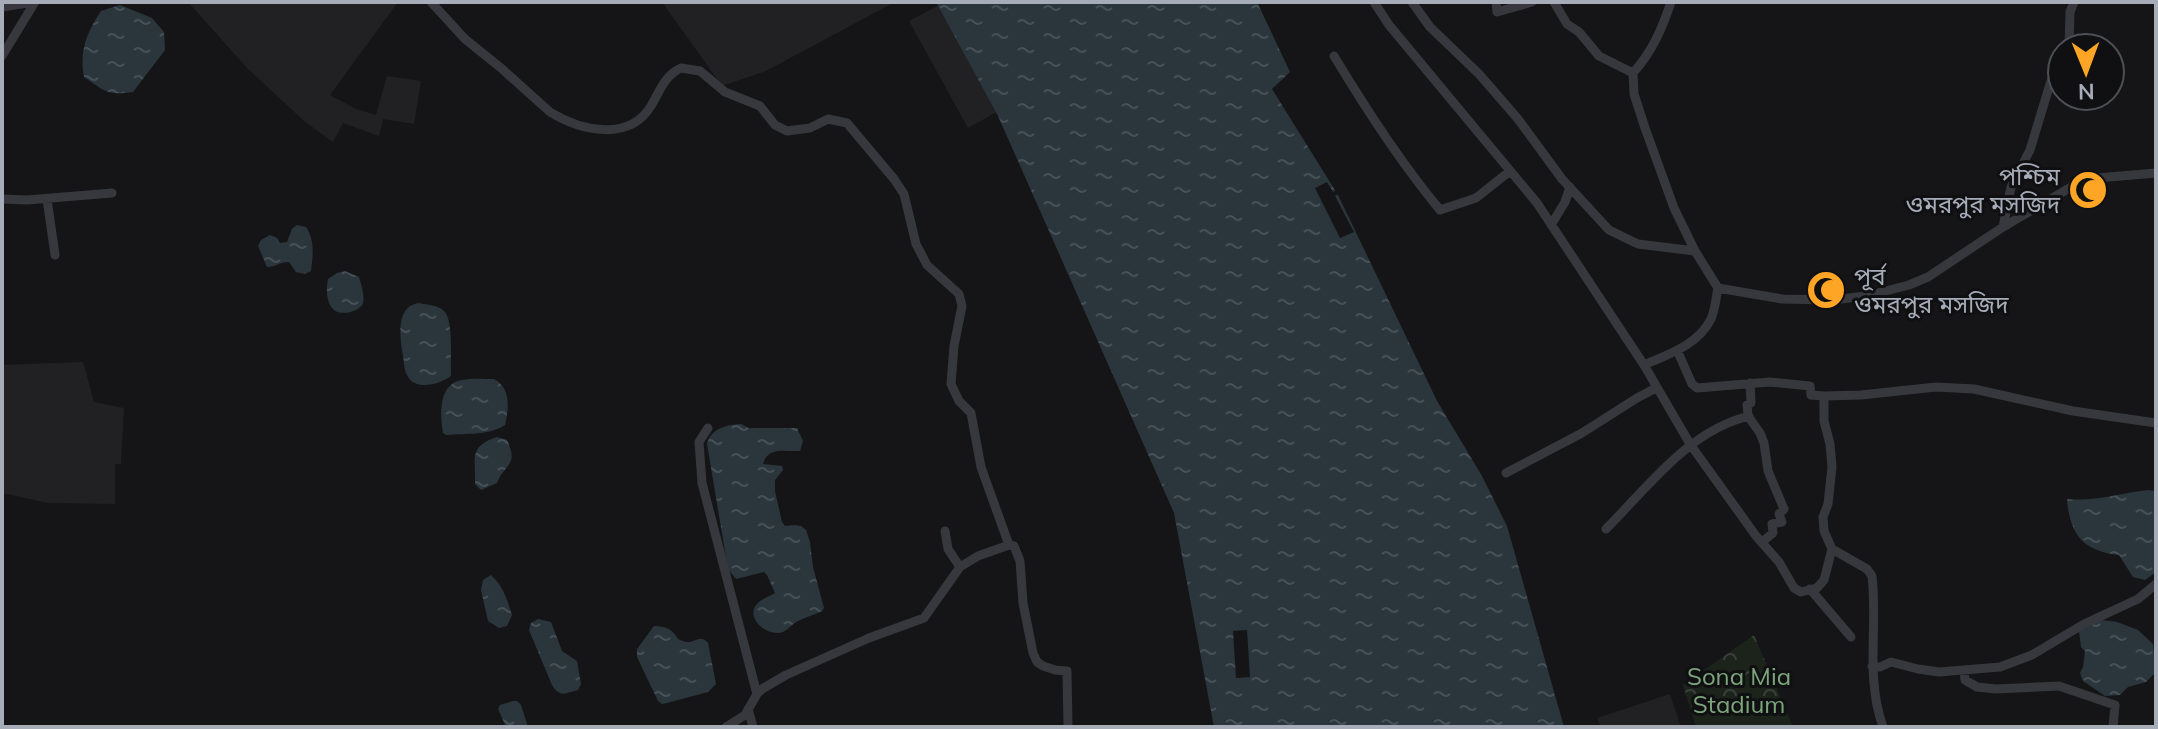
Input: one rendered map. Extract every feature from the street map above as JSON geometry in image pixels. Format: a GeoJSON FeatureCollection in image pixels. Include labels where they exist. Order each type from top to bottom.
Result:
{"type":"FeatureCollection","features":[{"type":"Feature","properties":{"kind":"street"},"geometry":{"type":"LineString","coordinates":[[2,7],[34,2]]}},
{"type":"Feature","properties":{"kind":"street"},"geometry":{"type":"LineString","coordinates":[[2,56],[34,2]]}},
{"type":"Feature","properties":{"kind":"street"},"geometry":{"type":"LineString","coordinates":[[431,2],[465,39],[550,112],[586,126],[607,131],[631,126],[649,108],[663,82],[681,68],[700,71],[725,92],[760,106],[775,125],[787,131],[810,128],[828,119],[847,123],[904,194],[916,244],[927,265],[959,294],[962,306],[951,384],[959,401],[971,413],[981,467],[1009,545]]}},
{"type":"Feature","properties":{"kind":"street"},"geometry":{"type":"LineString","coordinates":[[1374,2],[1389,25],[1537,203],[1644,365],[1690,444],[1779,562],[1794,588],[1801,592],[1817,588],[1824,580],[1832,549]]}},
{"type":"Feature","properties":{"kind":"street"},"geometry":{"type":"LineString","coordinates":[[1412,2],[1430,27],[1479,74],[1518,119],[1570,187],[1609,230],[1638,244],[1695,251]]}},
{"type":"Feature","properties":{"kind":"street"},"geometry":{"type":"LineString","coordinates":[[1496,2],[1497,12],[1532,2]]}},
{"type":"Feature","properties":{"kind":"street"},"geometry":{"type":"LineString","coordinates":[[1554,2],[1567,24],[1579,32],[1599,56],[1633,73]]}},
{"type":"Feature","properties":{"kind":"street"},"geometry":{"type":"LineString","coordinates":[[1644,365],[1698,338],[1712,317],[1718,288],[1674,208],[1634,94],[1633,73],[1649,55],[1671,2]]}},
{"type":"Feature","properties":{"kind":"street"},"geometry":{"type":"LineString","coordinates":[[2069,32],[2070,12],[2074,2]]}},
{"type":"Feature","properties":{"kind":"street"},"geometry":{"type":"LineString","coordinates":[[1334,56],[1366,110],[1440,210],[1476,198],[1510,171]]}},
{"type":"Feature","properties":{"kind":"street"},"geometry":{"type":"LineString","coordinates":[[2003,227],[2011,187],[2030,150],[2046,97]]}},
{"type":"Feature","properties":{"kind":"street"},"geometry":{"type":"LineString","coordinates":[[1718,288],[1782,299],[1832,300],[1866,296],[1909,285],[1928,277],[2003,227],[2085,179],[2156,173]]}},
{"type":"Feature","properties":{"kind":"street"},"geometry":{"type":"LineString","coordinates":[[1551,225],[1570,187]]}},
{"type":"Feature","properties":{"kind":"street"},"geometry":{"type":"LineString","coordinates":[[2,199],[47,199],[112,193]]}},
{"type":"Feature","properties":{"kind":"street"},"geometry":{"type":"LineString","coordinates":[[47,199],[55,255]]}},
{"type":"Feature","properties":{"kind":"street"},"geometry":{"type":"LineString","coordinates":[[1677,350],[1692,384],[1697,388],[1781,381],[1808,385],[1811,395],[1829,396],[1936,387],[1974,389],[2073,411],[2156,423]]}},
{"type":"Feature","properties":{"kind":"street"},"geometry":{"type":"LineString","coordinates":[[1750,383],[1749,416],[1764,443],[1768,471],[1784,509],[1779,514],[1782,522],[1772,524],[1773,533],[1762,542]]}},
{"type":"Feature","properties":{"kind":"street"},"geometry":{"type":"LineString","coordinates":[[1506,473],[1582,433],[1656,388]]}},
{"type":"Feature","properties":{"kind":"street"},"geometry":{"type":"LineString","coordinates":[[1829,396],[1824,421],[1832,467],[1828,504],[1823,517],[1824,531],[1832,549],[1867,569],[1872,576],[1872,666],[1876,709],[1883,727]]}},
{"type":"Feature","properties":{"kind":"street"},"geometry":{"type":"LineString","coordinates":[[1606,529],[1690,444],[1721,426],[1749,416]]}},
{"type":"Feature","properties":{"kind":"street"},"geometry":{"type":"LineString","coordinates":[[708,428],[699,442],[702,483],[757,694]]}},
{"type":"Feature","properties":{"kind":"street"},"geometry":{"type":"LineString","coordinates":[[945,531],[948,549],[960,567]]}},
{"type":"Feature","properties":{"kind":"street"},"geometry":{"type":"LineString","coordinates":[[726,727],[745,715],[757,694],[786,675],[869,638],[924,618],[960,567],[978,556],[1009,545],[1014,546],[1020,561],[1023,603],[1037,662],[1055,670],[1067,671],[1068,727]]}},
{"type":"Feature","properties":{"kind":"street"},"geometry":{"type":"LineString","coordinates":[[1872,666],[1880,667],[1891,662],[1939,672],[2000,667],[2032,655],[2084,624],[2138,599],[2156,584]]}},
{"type":"Feature","properties":{"kind":"street"},"geometry":{"type":"LineString","coordinates":[[1810,589],[1851,637]]}},
{"type":"Feature","properties":{"kind":"street"},"geometry":{"type":"LineString","coordinates":[[1964,671],[1965,680],[1977,687],[2059,686],[2115,705],[2113,727]]}},
{"type":"Feature","properties":{"kind":"street"},"geometry":{"type":"LineString","coordinates":[[748,709],[753,727]]}},
{"type":"Feature","properties":{"kind":"shaded area"},"geometry":{"type":"Polygon","coordinates":[[[188,2],[398,2],[330,95],[356,109],[376,115],[387,76],[421,81],[414,124],[383,119],[379,136],[343,123],[333,142],[304,121],[247,68],[188,2]]]}},
{"type":"Feature","properties":{"kind":"shaded area"},"geometry":{"type":"Polygon","coordinates":[[[662,2],[895,2],[766,71],[722,86],[662,2]]]}},
{"type":"Feature","properties":{"kind":"shaded area"},"geometry":{"type":"Polygon","coordinates":[[[945,2],[1011,104],[968,128],[909,21],[945,2]]]}},
{"type":"Feature","properties":{"kind":"shaded area"},"geometry":{"type":"Polygon","coordinates":[[[83,362],[94,402],[124,408],[121,464],[115,464],[115,504],[48,503],[2,493],[2,365],[83,362]]]}},
{"type":"Feature","properties":{"kind":"shaded area"},"geometry":{"type":"Polygon","coordinates":[[[1670,694],[1681,727],[1601,727],[1597,718],[1670,694]]]}},
{"type":"Feature","properties":{"kind":"green space","name":"Sona Mia Stadium"},"geometry":{"type":"Polygon","coordinates":[[[1754,635],[1793,727],[1696,727],[1683,685],[1754,635]]]}},
{"type":"Feature","properties":{"kind":"water"},"geometry":{"type":"Polygon","coordinates":[[[936,2],[1257,2],[1290,72],[1272,89],[1338,195],[1437,401],[1482,476],[1507,526],[1564,727],[1214,727],[1174,513],[998,116],[936,2]]]}},
{"type":"Feature","properties":{"kind":"water"},"geometry":{"type":"Polygon","coordinates":[[[120,5],[152,18],[164,32],[165,50],[133,92],[112,93],[84,77],[83,50],[101,11],[120,5]]]}},
{"type":"Feature","properties":{"kind":"water"},"geometry":{"type":"Polygon","coordinates":[[[297,225],[306,227],[311,238],[311,271],[305,274],[296,272],[289,262],[267,267],[258,246],[261,240],[270,235],[280,243],[287,242],[297,225]]]}},
{"type":"Feature","properties":{"kind":"water"},"geometry":{"type":"Polygon","coordinates":[[[345,271],[359,277],[363,300],[358,309],[341,313],[329,303],[327,287],[328,279],[345,271]]]}},
{"type":"Feature","properties":{"kind":"water"},"geometry":{"type":"Polygon","coordinates":[[[419,303],[444,311],[450,332],[451,376],[428,385],[416,383],[407,375],[401,341],[401,324],[406,310],[419,303]]]}},
{"type":"Feature","properties":{"kind":"water"},"geometry":{"type":"Polygon","coordinates":[[[494,379],[506,393],[505,425],[484,432],[443,433],[441,409],[448,387],[462,380],[494,379]]]}},
{"type":"Feature","properties":{"kind":"water"},"geometry":{"type":"Polygon","coordinates":[[[741,424],[749,428],[797,428],[803,441],[800,451],[773,452],[763,464],[782,466],[783,470],[775,480],[775,491],[782,522],[785,526],[801,526],[806,530],[824,608],[780,633],[766,630],[754,618],[754,608],[758,603],[775,593],[767,575],[764,572],[736,579],[728,569],[707,444],[716,431],[741,424]]]}},
{"type":"Feature","properties":{"kind":"water"},"geometry":{"type":"Polygon","coordinates":[[[497,437],[507,440],[512,455],[510,464],[497,483],[481,490],[475,484],[476,454],[481,445],[497,437]]]}},
{"type":"Feature","properties":{"kind":"water"},"geometry":{"type":"Polygon","coordinates":[[[2156,491],[2156,572],[2145,580],[2133,577],[2119,555],[2096,550],[2081,539],[2071,522],[2067,499],[2098,498],[2156,491]]]}},
{"type":"Feature","properties":{"kind":"water"},"geometry":{"type":"Polygon","coordinates":[[[491,575],[502,588],[512,615],[507,626],[499,628],[488,621],[481,590],[483,580],[491,575]]]}},
{"type":"Feature","properties":{"kind":"water"},"geometry":{"type":"Polygon","coordinates":[[[538,619],[551,622],[562,651],[577,661],[581,684],[578,690],[560,693],[552,685],[529,630],[531,623],[538,619]]]}},
{"type":"Feature","properties":{"kind":"water"},"geometry":{"type":"Polygon","coordinates":[[[2102,620],[2138,630],[2153,644],[2156,672],[2146,682],[2128,687],[2120,695],[2105,696],[2083,681],[2080,673],[2085,651],[2081,647],[2079,631],[2102,620]]]}},
{"type":"Feature","properties":{"kind":"water"},"geometry":{"type":"Polygon","coordinates":[[[654,626],[668,629],[685,642],[700,639],[708,643],[716,684],[708,692],[662,704],[658,701],[637,657],[637,649],[654,626]]]}},
{"type":"Feature","properties":{"kind":"water"},"geometry":{"type":"Polygon","coordinates":[[[513,701],[521,705],[528,727],[506,727],[498,709],[500,705],[513,701]]]}},
{"type":"Feature","properties":{"kind":"pier"},"geometry":{"type":"Polygon","coordinates":[[[1327,182],[1333,192],[1339,188],[1341,192],[1335,196],[1354,232],[1340,238],[1315,188],[1327,182]]]}},
{"type":"Feature","properties":{"kind":"pier"},"geometry":{"type":"Polygon","coordinates":[[[1247,630],[1250,677],[1236,678],[1233,631],[1247,630]]]}},
{"type":"Feature","properties":{"kind":"place","name":"পশ্চিম ওমরপুর মসজিদ"},"geometry":{"type":"Point","coordinates":[2088,190]}},
{"type":"Feature","properties":{"kind":"place","name":"পূর্ব ওমরপুর মসজিদ"},"geometry":{"type":"Point","coordinates":[1826,290]}}]}
